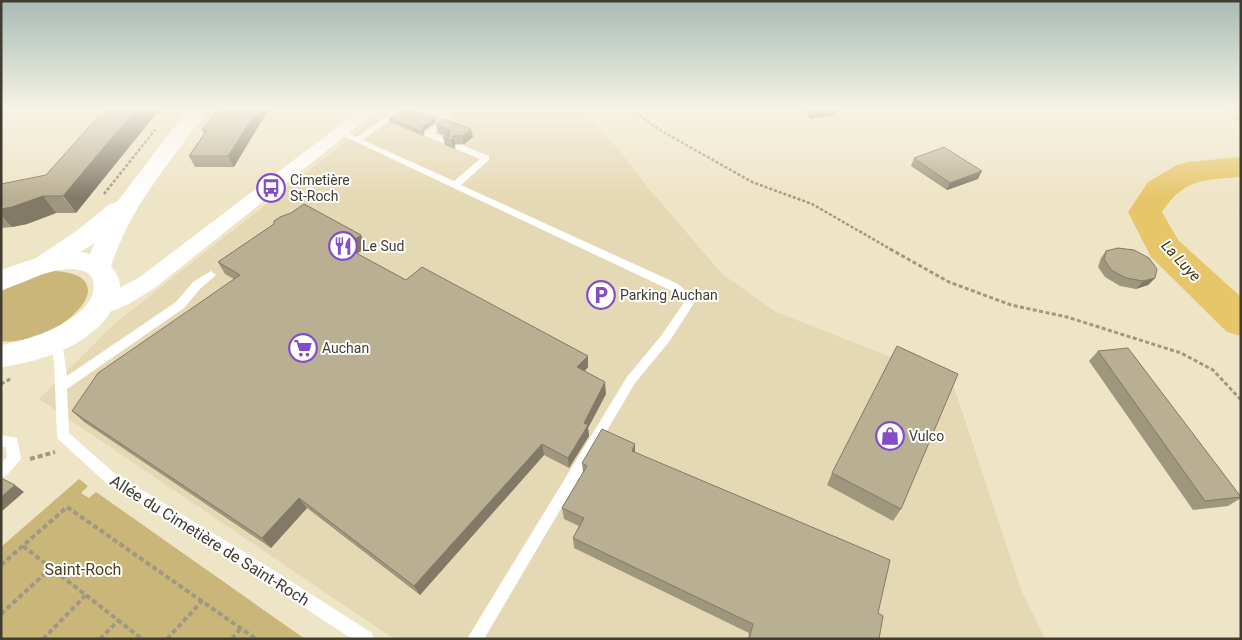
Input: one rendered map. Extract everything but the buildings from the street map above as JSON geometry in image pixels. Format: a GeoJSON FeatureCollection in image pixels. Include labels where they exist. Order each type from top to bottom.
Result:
{"type":"FeatureCollection","features":[{"type":"Feature","properties":{"kind":"main road"},"geometry":{"type":"LineString","coordinates":[[9,358],[56,341],[74,330],[99,306],[105,296],[107,286],[102,273],[107,240],[136,192],[176,139]]}},
{"type":"Feature","properties":{"kind":"main road"},"geometry":{"type":"LineString","coordinates":[[45,263],[84,238],[136,192]]}},
{"type":"Feature","properties":{"kind":"main road"},"geometry":{"type":"LineString","coordinates":[[1,281],[25,269],[45,263],[75,261],[102,273]]}},
{"type":"Feature","properties":{"kind":"street"},"geometry":{"type":"LineString","coordinates":[[99,306],[132,292],[346,139]]}},
{"type":"Feature","properties":{"kind":"street"},"geometry":{"type":"LineString","coordinates":[[102,273],[117,279],[147,275],[166,268]]}},
{"type":"Feature","properties":{"kind":"lane"},"geometry":{"type":"LineString","coordinates":[[356,139],[406,164],[674,287],[692,300],[665,339],[631,380],[475,639]]}},
{"type":"Feature","properties":{"kind":"lane"},"geometry":{"type":"LineString","coordinates":[[441,139],[446,141]]}},
{"type":"Feature","properties":{"kind":"lane"},"geometry":{"type":"LineString","coordinates":[[455,185],[486,158],[459,147]]}},
{"type":"Feature","properties":{"kind":"lane"},"geometry":{"type":"LineString","coordinates":[[62,386],[180,306],[197,285],[211,275]]}},
{"type":"Feature","properties":{"kind":"lane","name":"Allée du Cimetière de Saint-Roch"},"geometry":{"type":"LineString","coordinates":[[56,341],[62,386],[63,434],[74,445],[109,477],[257,568],[366,639]]}},
{"type":"Feature","properties":{"kind":"lane"},"geometry":{"type":"LineString","coordinates":[[1,441],[12,442],[14,459],[1,472]]}},
{"type":"Feature","properties":{"kind":"path"},"geometry":{"type":"LineString","coordinates":[[103,195],[148,139]]}},
{"type":"Feature","properties":{"kind":"path"},"geometry":{"type":"LineString","coordinates":[[675,139],[752,182],[812,204],[950,282],[1012,305],[1067,317],[1181,353],[1213,370],[1241,400]]}},
{"type":"Feature","properties":{"kind":"path"},"geometry":{"type":"LineString","coordinates":[[1241,210],[1239,213],[1241,219]]}},
{"type":"Feature","properties":{"kind":"path"},"geometry":{"type":"LineString","coordinates":[[14,459],[32,459],[74,445]]}},
{"type":"Feature","properties":{"kind":"path"},"geometry":{"type":"LineString","coordinates":[[1,565],[68,507],[256,639]]}},
{"type":"Feature","properties":{"kind":"path"},"geometry":{"type":"LineString","coordinates":[[23,546],[142,639]]}},
{"type":"Feature","properties":{"kind":"path"},"geometry":{"type":"LineString","coordinates":[[1,614],[51,568]]}},
{"type":"Feature","properties":{"kind":"path"},"geometry":{"type":"LineString","coordinates":[[43,639],[86,595]]}},
{"type":"Feature","properties":{"kind":"path"},"geometry":{"type":"LineString","coordinates":[[167,639],[202,601]]}},
{"type":"Feature","properties":{"kind":"path"},"geometry":{"type":"LineString","coordinates":[[100,639],[119,620]]}},
{"type":"Feature","properties":{"kind":"path"},"geometry":{"type":"LineString","coordinates":[[232,639],[241,628]]}},
{"type":"Feature","properties":{"kind":"shaded area"},"geometry":{"type":"Polygon","coordinates":[[[349,139],[609,139],[649,189],[722,274],[776,312],[952,381],[1022,592],[1045,639],[394,639],[39,399],[114,324],[349,139]]]}},
{"type":"Feature","properties":{"kind":"green space"},"geometry":{"type":"Polygon","coordinates":[[[54,271],[71,273],[81,278],[87,285],[88,293],[85,301],[69,319],[44,334],[23,340],[1,341],[1,292],[27,278],[54,271]]]}},
{"type":"Feature","properties":{"kind":"green space","name":"Saint-Roch"},"geometry":{"type":"Polygon","coordinates":[[[79,479],[88,486],[81,493],[89,498],[96,492],[305,639],[1,639],[1,547],[79,479]]]}},
{"type":"Feature","properties":{"kind":"waterway","name":"La Luye"},"geometry":{"type":"LineString","coordinates":[[1241,167],[1188,172],[1160,189],[1145,212],[1164,248],[1241,321]]}},
{"type":"Feature","properties":{"kind":"place","name":"Cimetière St-Roch"},"geometry":{"type":"Point","coordinates":[271,188]}},
{"type":"Feature","properties":{"kind":"place","name":"Le Sud"},"geometry":{"type":"Point","coordinates":[343,246]}},
{"type":"Feature","properties":{"kind":"place","name":"Parking Auchan"},"geometry":{"type":"Point","coordinates":[601,295]}},
{"type":"Feature","properties":{"kind":"place","name":"Auchan"},"geometry":{"type":"Point","coordinates":[303,348]}},
{"type":"Feature","properties":{"kind":"place","name":"Vulco"},"geometry":{"type":"Point","coordinates":[890,436]}}]}
